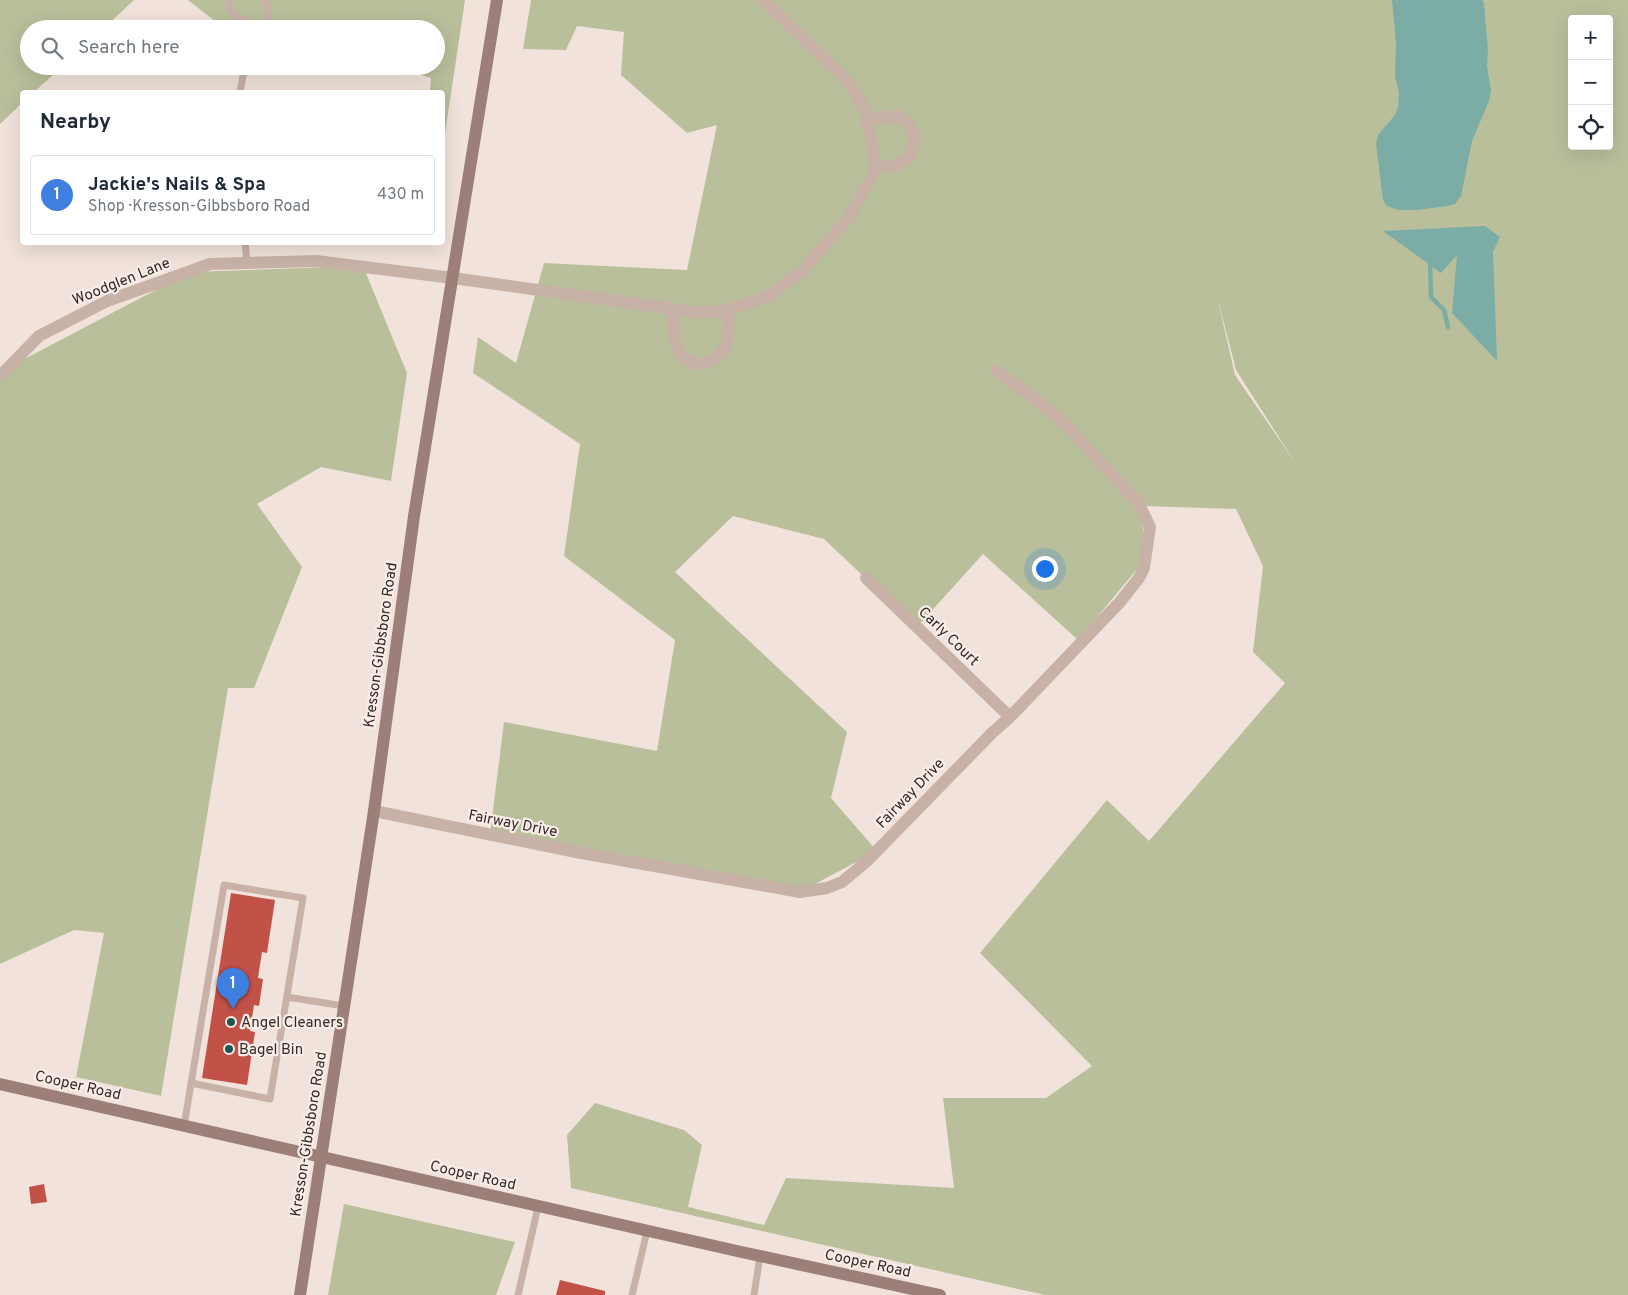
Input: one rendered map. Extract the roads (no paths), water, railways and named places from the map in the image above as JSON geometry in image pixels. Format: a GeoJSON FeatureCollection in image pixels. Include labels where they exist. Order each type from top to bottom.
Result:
{"type":"FeatureCollection","features":[{"type":"Feature","properties":{"kind":"street","name":"Kresson-Gibbsboro Road"},"geometry":{"type":"LineString","coordinates":[[300,1295],[374,811],[414,516],[496,0]]}},
{"type":"Feature","properties":{"kind":"street"},"geometry":{"type":"LineString","coordinates":[[762,0],[847,80],[865,109],[876,165],[893,167],[910,158],[915,140],[912,126],[900,116],[867,119]]}},
{"type":"Feature","properties":{"kind":"street","name":"Woodglen Lane"},"geometry":{"type":"LineString","coordinates":[[0,376],[39,336],[107,301],[210,264],[316,261],[702,313],[728,310],[767,297],[804,269],[849,218],[873,175],[876,165]]}},
{"type":"Feature","properties":{"kind":"street"},"geometry":{"type":"LineString","coordinates":[[674,309],[672,328],[675,344],[682,356],[691,363],[704,364],[716,358],[726,345],[728,310]]}},
{"type":"Feature","properties":{"kind":"street","name":"Fairway Drive"},"geometry":{"type":"LineString","coordinates":[[374,811],[576,852],[800,892],[827,888],[842,882],[866,862],[1010,717],[1120,602],[1139,578],[1144,568],[1150,528],[1138,502],[1065,424],[996,371]]}},
{"type":"Feature","properties":{"kind":"street","name":"Carly Court"},"geometry":{"type":"LineString","coordinates":[[866,578],[1010,717]]}},
{"type":"Feature","properties":{"kind":"street","name":"Cooper Road"},"geometry":{"type":"LineString","coordinates":[[0,1084],[538,1207],[940,1295]]}},
{"type":"Feature","properties":{"kind":"lane"},"geometry":{"type":"LineString","coordinates":[[231,0],[229,9],[242,20]]}},
{"type":"Feature","properties":{"kind":"lane"},"geometry":{"type":"LineString","coordinates":[[264,0],[269,7],[268,20]]}},
{"type":"Feature","properties":{"kind":"lane"},"geometry":{"type":"LineString","coordinates":[[240,90],[243,75]]}},
{"type":"Feature","properties":{"kind":"lane"},"geometry":{"type":"LineString","coordinates":[[245,245],[247,263]]}},
{"type":"Feature","properties":{"kind":"lane"},"geometry":{"type":"LineString","coordinates":[[184,1126],[191,1083],[224,885],[303,898],[270,1099],[191,1083]]}},
{"type":"Feature","properties":{"kind":"lane"},"geometry":{"type":"LineString","coordinates":[[287,997],[344,1006]]}},
{"type":"Feature","properties":{"kind":"lane"},"geometry":{"type":"LineString","coordinates":[[518,1295],[538,1207]]}},
{"type":"Feature","properties":{"kind":"lane"},"geometry":{"type":"LineString","coordinates":[[632,1295],[647,1231]]}},
{"type":"Feature","properties":{"kind":"lane"},"geometry":{"type":"LineString","coordinates":[[754,1295],[760,1256]]}},
{"type":"Feature","properties":{"kind":"water"},"geometry":{"type":"Polygon","coordinates":[[[1392,0],[1482,0],[1484,3],[1488,50],[1487,67],[1491,90],[1489,101],[1472,141],[1461,196],[1455,204],[1416,210],[1398,210],[1387,206],[1383,200],[1376,144],[1378,135],[1395,115],[1398,107],[1399,92],[1395,77],[1396,44],[1392,0]]]}},
{"type":"Feature","properties":{"kind":"water"},"geometry":{"type":"Polygon","coordinates":[[[1485,226],[1500,237],[1493,252],[1497,361],[1452,313],[1457,255],[1441,273],[1383,231],[1485,226]]]}},
{"type":"Feature","properties":{"kind":"waterway"},"geometry":{"type":"LineString","coordinates":[[1430,259],[1431,297],[1444,310],[1448,327]]}},
{"type":"Feature","properties":{"kind":"place","name":"Jackie's Nails & Spa"},"geometry":{"type":"Point","coordinates":[233,1009]}},
{"type":"Feature","properties":{"kind":"place","name":"Angel Cleaners"},"geometry":{"type":"Point","coordinates":[231,1022]}},
{"type":"Feature","properties":{"kind":"place","name":"Bagel Bin"},"geometry":{"type":"Point","coordinates":[229,1049]}}]}
